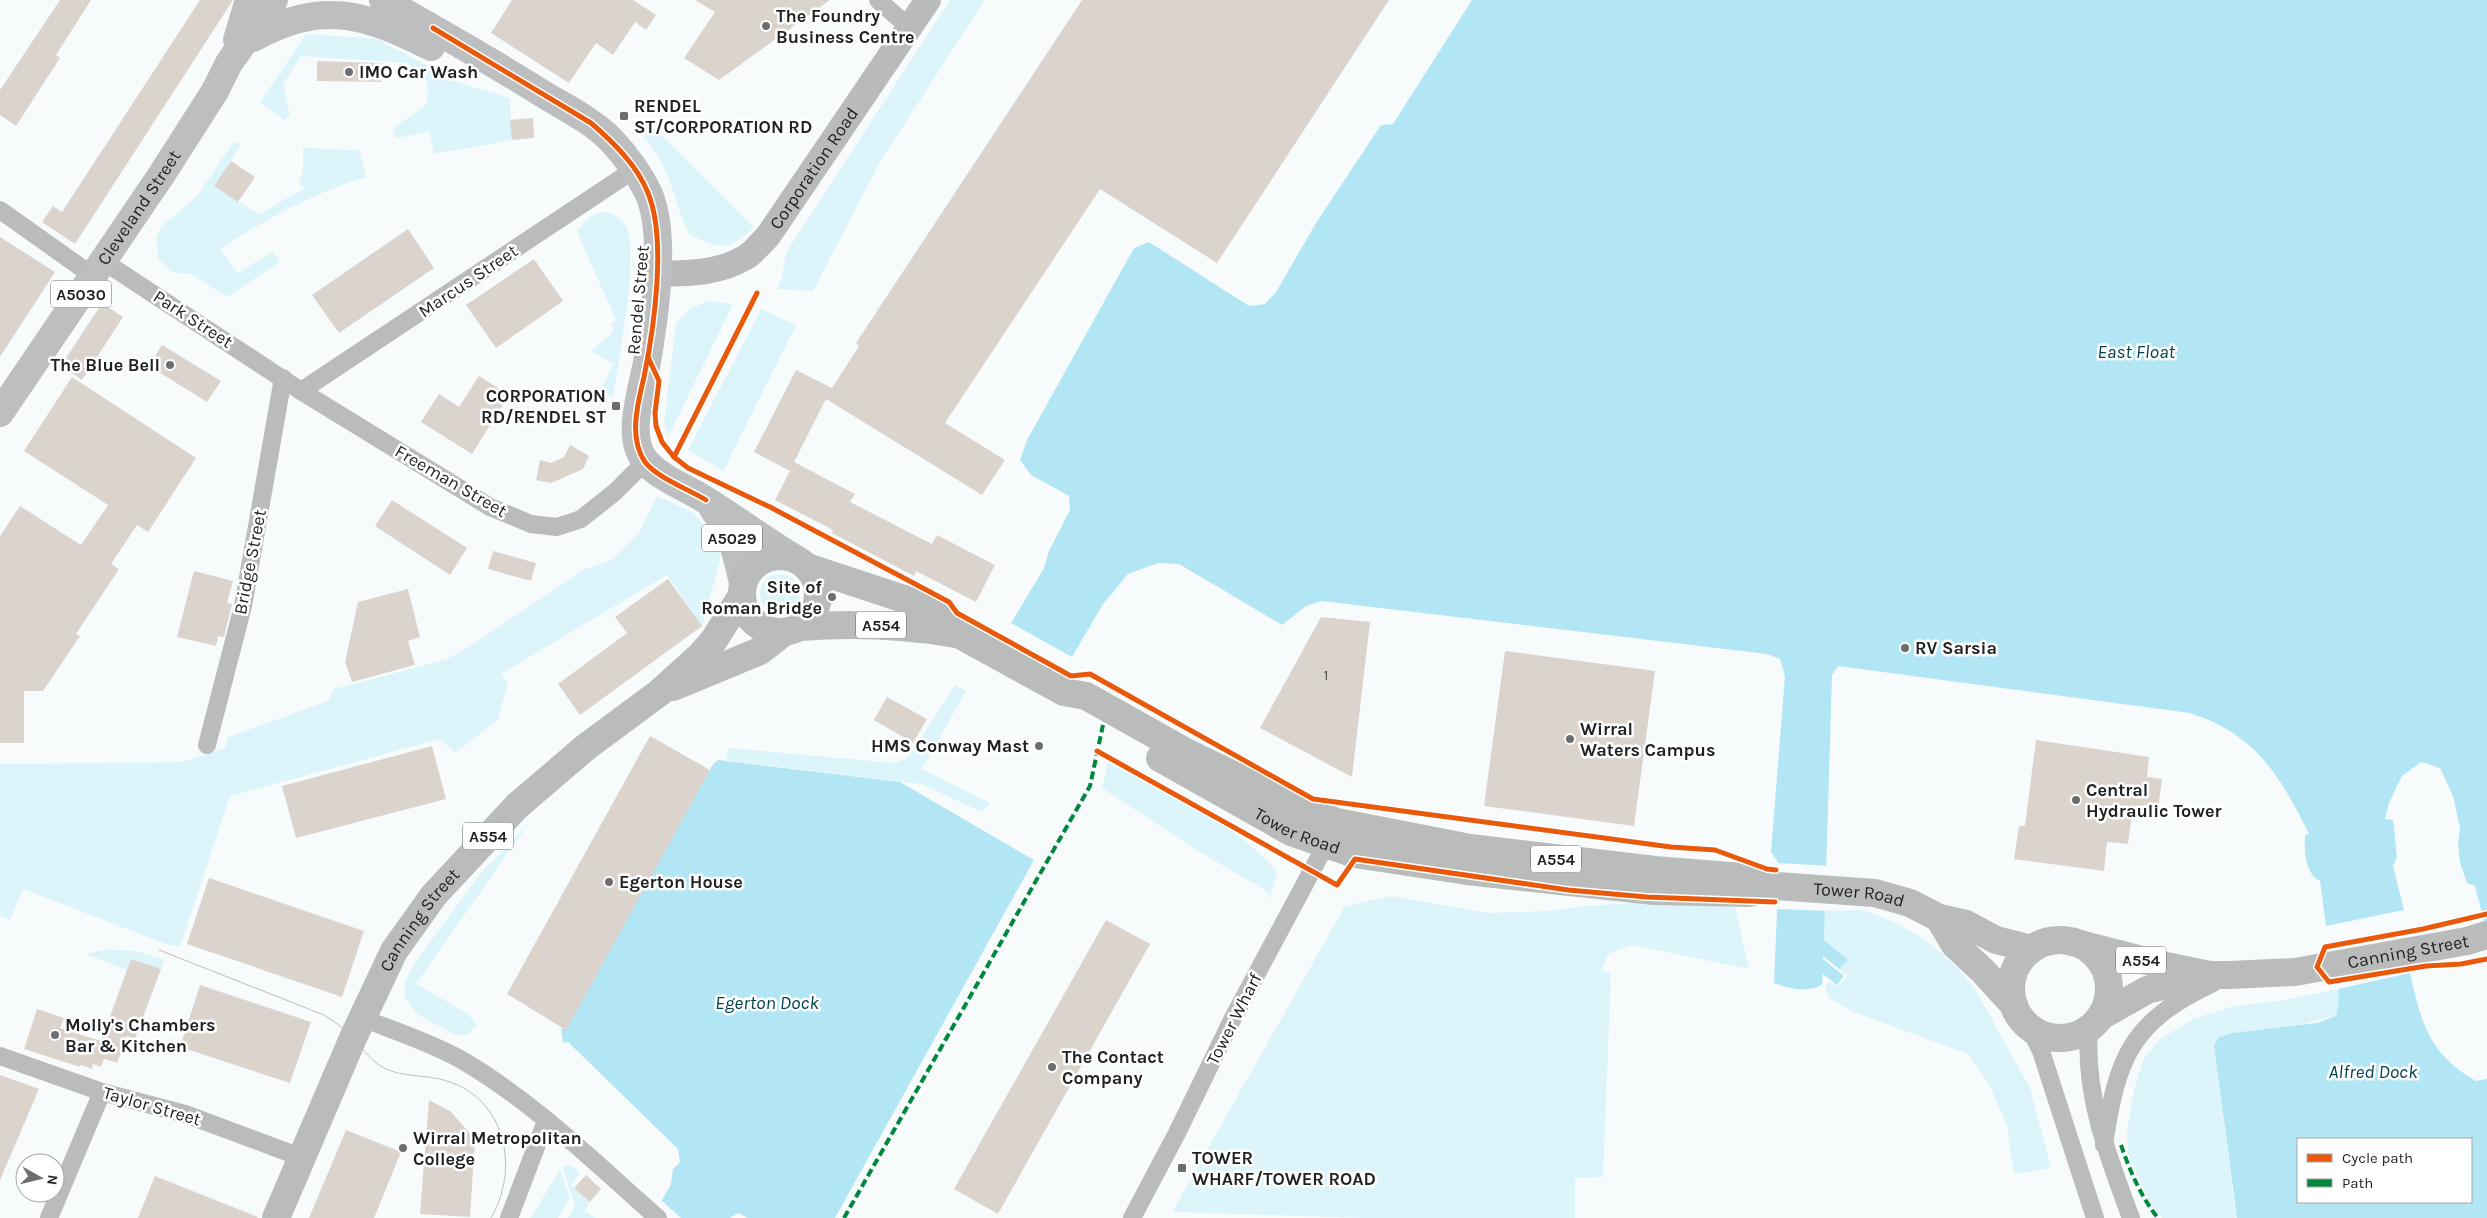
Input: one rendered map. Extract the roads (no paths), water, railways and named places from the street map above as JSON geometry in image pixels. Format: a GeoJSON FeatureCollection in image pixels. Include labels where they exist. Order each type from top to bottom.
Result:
{"type":"FeatureCollection","features":[{"type":"Feature","properties":{"kind":"highway","name":"A554"},"geometry":{"type":"LineString","coordinates":[[783,556],[802,563],[817,584],[818,597],[814,612],[792,630],[772,632],[757,626],[746,613],[742,590],[750,569],[764,559],[783,556]]}},
{"type":"Feature","properties":{"kind":"highway","name":"Tower Road"},"geometry":{"type":"LineString","coordinates":[[802,563],[910,601],[936,615],[960,635],[1064,692],[1076,711],[1291,832],[1332,834],[1355,854],[1468,871],[1654,891],[1749,893],[1776,886],[1875,893],[1894,897],[1938,918],[1966,924],[1996,940],[2032,949]]}},
{"type":"Feature","properties":{"kind":"highway","name":"Canning Street"},"geometry":{"type":"LineString","coordinates":[[276,1218],[362,1018],[394,951],[434,894],[517,806],[586,747],[659,693],[714,640],[742,590]]}},
{"type":"Feature","properties":{"kind":"highway","name":"Tower Road"},"geometry":{"type":"LineString","coordinates":[[792,630],[848,624],[909,626],[960,635]]}},
{"type":"Feature","properties":{"kind":"highway","name":"Canning Street"},"geometry":{"type":"LineString","coordinates":[[659,693],[760,652],[792,630]]}},
{"type":"Feature","properties":{"kind":"highway"},"geometry":{"type":"LineString","coordinates":[[1938,918],[1955,945],[1983,971],[2014,1005],[2029,1027]]}},
{"type":"Feature","properties":{"kind":"highway","name":"Canning Street"},"geometry":{"type":"LineString","coordinates":[[2095,1022],[2147,990],[2172,982],[2220,975],[2295,972],[2487,935]]}},
{"type":"Feature","properties":{"kind":"highway","name":"A554"},"geometry":{"type":"LineString","coordinates":[[2029,1027],[2048,1037],[2070,1037],[2095,1022],[2108,993],[2105,972],[2092,952],[2072,942],[2048,942],[2032,949]]}},
{"type":"Feature","properties":{"kind":"highway","name":"Canning Street"},"geometry":{"type":"LineString","coordinates":[[2072,942],[2220,975]]}},
{"type":"Feature","properties":{"kind":"highway"},"geometry":{"type":"LineString","coordinates":[[2014,1005],[2011,994],[2013,974],[2018,964],[2032,949]]}},
{"type":"Feature","properties":{"kind":"main road"},"geometry":{"type":"LineString","coordinates":[[237,53],[249,0]]}},
{"type":"Feature","properties":{"kind":"main road","name":"Cleveland Street"},"geometry":{"type":"LineString","coordinates":[[0,413],[98,269],[215,91],[237,53],[274,0]]}},
{"type":"Feature","properties":{"kind":"main road","name":"Rendel Street"},"geometry":{"type":"LineString","coordinates":[[383,0],[591,123],[611,140],[634,170],[648,193],[657,230],[657,274],[648,357],[636,420],[637,442],[645,462]]}},
{"type":"Feature","properties":{"kind":"main road"},"geometry":{"type":"LineString","coordinates":[[400,0],[433,28]]}},
{"type":"Feature","properties":{"kind":"main road","name":"Corporation Road"},"geometry":{"type":"LineString","coordinates":[[657,274],[705,272],[722,268],[747,257],[768,236],[928,0]]}},
{"type":"Feature","properties":{"kind":"main road"},"geometry":{"type":"LineString","coordinates":[[237,53],[285,18],[309,12],[342,12],[395,29],[452,58],[532,87]]}},
{"type":"Feature","properties":{"kind":"main road","name":"A5029"},"geometry":{"type":"LineString","coordinates":[[645,462],[658,473],[706,500],[802,563]]}},
{"type":"Feature","properties":{"kind":"main road","name":"A5029"},"geometry":{"type":"LineString","coordinates":[[706,500],[730,533],[736,546],[742,590]]}},
{"type":"Feature","properties":{"kind":"street"},"geometry":{"type":"LineString","coordinates":[[878,0],[910,28]]}},
{"type":"Feature","properties":{"kind":"street","name":"Marcus Street"},"geometry":{"type":"LineString","coordinates":[[301,391],[634,170]]}},
{"type":"Feature","properties":{"kind":"street","name":"Park Street"},"geometry":{"type":"LineString","coordinates":[[0,210],[283,378]]}},
{"type":"Feature","properties":{"kind":"street","name":"Freeman Street"},"geometry":{"type":"LineString","coordinates":[[283,378],[301,391],[490,507],[531,524],[557,526],[582,519],[615,492],[645,462]]}},
{"type":"Feature","properties":{"kind":"street","name":"Bridge Street"},"geometry":{"type":"LineString","coordinates":[[207,745],[243,606],[283,378]]}},
{"type":"Feature","properties":{"kind":"street","name":"Tower Wharf"},"geometry":{"type":"LineString","coordinates":[[1132,1218],[1177,1133],[1233,1018],[1332,834]]}},
{"type":"Feature","properties":{"kind":"street"},"geometry":{"type":"LineString","coordinates":[[2104,1145],[2109,1113],[2126,1056],[2138,1037],[2153,1019],[2220,975]]}},
{"type":"Feature","properties":{"kind":"street"},"geometry":{"type":"LineString","coordinates":[[362,1018],[431,1045],[459,1059],[512,1092],[658,1218]]}},
{"type":"Feature","properties":{"kind":"street"},"geometry":{"type":"LineString","coordinates":[[2095,1022],[2087,1060],[2094,1111],[2104,1145],[2131,1218]]}},
{"type":"Feature","properties":{"kind":"street"},"geometry":{"type":"LineString","coordinates":[[2029,1027],[2040,1051],[2095,1218]]}},
{"type":"Feature","properties":{"kind":"street","name":"Taylor Street"},"geometry":{"type":"LineString","coordinates":[[0,1056],[102,1092],[141,1103],[162,1106],[303,1158]]}},
{"type":"Feature","properties":{"kind":"street"},"geometry":{"type":"LineString","coordinates":[[49,1218],[102,1092]]}},
{"type":"Feature","properties":{"kind":"street"},"geometry":{"type":"LineString","coordinates":[[508,1218],[546,1121]]}},
{"type":"Feature","properties":{"kind":"water","name":"East Float"},"geometry":{"type":"Polygon","coordinates":[[[1472,0],[2487,0],[2487,933],[2475,886],[2467,883],[2460,863],[2458,844],[2460,828],[2453,796],[2440,768],[2421,762],[2402,776],[2389,803],[2385,819],[2393,820],[2397,857],[2393,866],[2404,910],[2326,926],[2320,881],[2311,873],[2306,861],[2305,835],[2309,834],[2276,775],[2249,745],[2232,732],[2190,713],[1838,666],[1832,675],[1824,940],[1848,960],[1839,969],[1823,956],[1823,959],[1844,976],[1837,985],[1823,974],[1822,985],[1810,989],[1792,988],[1774,983],[1779,864],[1771,852],[1785,676],[1780,659],[1767,654],[1321,601],[1306,606],[1282,625],[1179,564],[1158,563],[1128,574],[1103,604],[1072,657],[1011,623],[1044,568],[1049,551],[1070,510],[1069,496],[1031,475],[1020,460],[1027,440],[1134,248],[1149,242],[1249,306],[1265,304],[1276,292],[1316,223],[1381,125],[1393,124],[1472,0]]]}},
{"type":"Feature","properties":{"kind":"water","name":"Egerton Dock"},"geometry":{"type":"Polygon","coordinates":[[[719,760],[900,782],[1034,860],[835,1218],[748,1218],[738,1213],[730,1218],[652,1218],[671,1184],[673,1169],[680,1162],[678,1149],[568,1042],[563,1043],[561,1029],[565,1028],[708,773],[714,763],[719,760]]]}},
{"type":"Feature","properties":{"kind":"water","name":"Alfred Dock"},"geometry":{"type":"Polygon","coordinates":[[[2410,973],[2423,1022],[2437,1048],[2460,1071],[2476,1081],[2487,1079],[2487,1218],[2237,1218],[2214,1046],[2219,1037],[2233,1033],[2317,1023],[2336,1016],[2339,999],[2338,989],[2410,973]]]}},
{"type":"Feature","properties":{"kind":"tram line"},"geometry":{"type":"LineString","coordinates":[[159,950],[324,1015],[347,1032],[371,1058],[384,1068],[399,1073],[447,1081],[467,1090],[483,1103],[494,1119],[502,1138],[505,1178],[500,1199],[491,1218]]}},
{"type":"Feature","properties":{"kind":"place","name":"The Foundry Business Centre"},"geometry":{"type":"Point","coordinates":[766,26]}},
{"type":"Feature","properties":{"kind":"place","name":"IMO Car Wash"},"geometry":{"type":"Point","coordinates":[349,72]}},
{"type":"Feature","properties":{"kind":"place","name":"RENDEL ST/CORPORATION RD"},"geometry":{"type":"Point","coordinates":[624,116]}},
{"type":"Feature","properties":{"kind":"place","name":"The Blue Bell"},"geometry":{"type":"Point","coordinates":[170,365]}},
{"type":"Feature","properties":{"kind":"place","name":"CORPORATION RD/RENDEL ST"},"geometry":{"type":"Point","coordinates":[616,406]}},
{"type":"Feature","properties":{"kind":"place","name":"Site of Roman Bridge"},"geometry":{"type":"Point","coordinates":[832,597]}},
{"type":"Feature","properties":{"kind":"place","name":"RV Sarsia"},"geometry":{"type":"Point","coordinates":[1905,648]}},
{"type":"Feature","properties":{"kind":"place","name":"Wirral Waters Campus"},"geometry":{"type":"Point","coordinates":[1570,739]}},
{"type":"Feature","properties":{"kind":"place","name":"HMS Conway Mast"},"geometry":{"type":"Point","coordinates":[1039,746]}},
{"type":"Feature","properties":{"kind":"place","name":"Central Hydraulic Tower"},"geometry":{"type":"Point","coordinates":[2076,800]}},
{"type":"Feature","properties":{"kind":"place","name":"Egerton House"},"geometry":{"type":"Point","coordinates":[609,882]}},
{"type":"Feature","properties":{"kind":"place","name":"Molly's Chambers Bar & Kitchen"},"geometry":{"type":"Point","coordinates":[55,1035]}},
{"type":"Feature","properties":{"kind":"place","name":"The Contact Company"},"geometry":{"type":"Point","coordinates":[1052,1067]}},
{"type":"Feature","properties":{"kind":"place","name":"Wirral Metropolitan College"},"geometry":{"type":"Point","coordinates":[403,1148]}},
{"type":"Feature","properties":{"kind":"place","name":"TOWER WHARF/TOWER ROAD"},"geometry":{"type":"Point","coordinates":[1182,1168]}}]}
